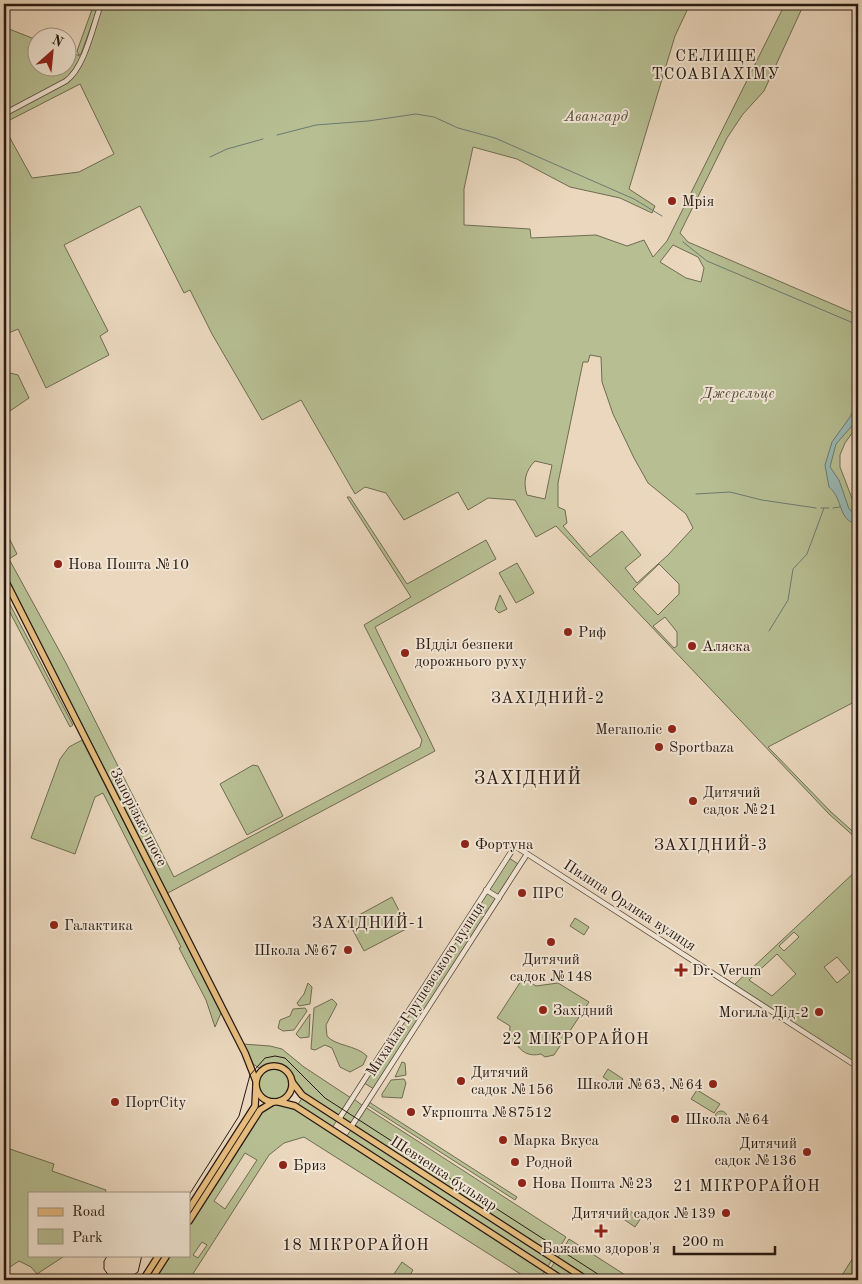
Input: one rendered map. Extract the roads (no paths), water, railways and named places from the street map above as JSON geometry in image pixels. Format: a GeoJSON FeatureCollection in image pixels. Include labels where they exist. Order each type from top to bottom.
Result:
{"type":"FeatureCollection","features":[{"type":"Feature","properties":{"kind":"main road","name":"Запорізьке шосе"},"geometry":{"type":"LineString","coordinates":[[4,578],[252,1067],[256,1084]]}},
{"type":"Feature","properties":{"kind":"main road"},"geometry":{"type":"LineString","coordinates":[[190,1219],[260,1110],[289,1094],[292,1082],[289,1074],[282,1068],[272,1066],[257,1070],[252,1067]]}},
{"type":"Feature","properties":{"kind":"main road"},"geometry":{"type":"LineString","coordinates":[[190,1207],[255,1106],[256,1084],[259,1074],[264,1069]]}},
{"type":"Feature","properties":{"kind":"main road","name":"Шевченка бульвар"},"geometry":{"type":"LineString","coordinates":[[292,1082],[302,1095],[587,1280]]}},
{"type":"Feature","properties":{"kind":"main road"},"geometry":{"type":"LineString","coordinates":[[256,1084],[262,1098],[276,1102]]}},
{"type":"Feature","properties":{"kind":"main road","name":"Шевченка бульвар"},"geometry":{"type":"LineString","coordinates":[[276,1102],[295,1106],[563,1280]]}},
{"type":"Feature","properties":{"kind":"main road","name":"Михайла Грушевського вулиця"},"geometry":{"type":"LineString","coordinates":[[332,1130],[339,1119]]}},
{"type":"Feature","properties":{"kind":"main road","name":"Михайла Грушевського вулиця"},"geometry":{"type":"LineString","coordinates":[[344,1138],[351,1127]]}},
{"type":"Feature","properties":{"kind":"main road"},"geometry":{"type":"LineString","coordinates":[[143,1280],[158,1256]]}},
{"type":"Feature","properties":{"kind":"main road"},"geometry":{"type":"LineString","coordinates":[[150,1280],[166,1256]]}},
{"type":"Feature","properties":{"kind":"main road"},"geometry":{"type":"LineString","coordinates":[[547,1270],[554,1259]]}},
{"type":"Feature","properties":{"kind":"street"},"geometry":{"type":"LineString","coordinates":[[4,114],[73,76],[82,57],[101,4]]}},
{"type":"Feature","properties":{"kind":"street","name":"Пилипа Орлика вулиця"},"geometry":{"type":"LineString","coordinates":[[515,846],[858,1067]]}},
{"type":"Feature","properties":{"kind":"street","name":"Михайла Грушевського вулиця"},"geometry":{"type":"LineString","coordinates":[[339,1119],[515,846]]}},
{"type":"Feature","properties":{"kind":"street","name":"Михайла Грушевського вулиця"},"geometry":{"type":"LineString","coordinates":[[351,1127],[527,854]]}},
{"type":"Feature","properties":{"kind":"street"},"geometry":{"type":"LineString","coordinates":[[486,890],[498,898]]}},
{"type":"Feature","properties":{"kind":"water"},"geometry":{"type":"Polygon","coordinates":[[[858,401],[858,419],[836,444],[830,467],[839,480],[849,509],[858,516],[858,524],[851,522],[844,514],[837,497],[829,487],[825,465],[832,442],[850,417],[858,401]]]}},
{"type":"Feature","properties":{"kind":"waterway"},"geometry":{"type":"LineString","coordinates":[[277,135],[316,125],[368,121],[416,114],[434,117],[458,128],[495,138],[634,199],[662,216]]}},
{"type":"Feature","properties":{"kind":"waterway"},"geometry":{"type":"LineString","coordinates":[[210,157],[227,149],[263,139]]}},
{"type":"Feature","properties":{"kind":"waterway"},"geometry":{"type":"LineString","coordinates":[[683,242],[707,261],[858,325]]}},
{"type":"Feature","properties":{"kind":"waterway"},"geometry":{"type":"LineString","coordinates":[[696,494],[730,492],[762,500],[816,508]]}},
{"type":"Feature","properties":{"kind":"waterway"},"geometry":{"type":"LineString","coordinates":[[833,508],[840,507]]}},
{"type":"Feature","properties":{"kind":"waterway"},"geometry":{"type":"LineString","coordinates":[[821,508],[829,508]]}},
{"type":"Feature","properties":{"kind":"waterway"},"geometry":{"type":"LineString","coordinates":[[769,631],[788,600],[793,569],[807,554],[824,508]]}},
{"type":"Feature","properties":{"kind":"tram line"},"geometry":{"type":"LineString","coordinates":[[190,1193],[239,1116],[250,1075],[265,1058],[275,1056],[285,1058],[325,1098],[607,1280]]}},
{"type":"Feature","properties":{"kind":"tram line"},"geometry":{"type":"LineString","coordinates":[[107,1256],[104,1261],[104,1269],[112,1280]]}},
{"type":"Feature","properties":{"kind":"tram line"},"geometry":{"type":"LineString","coordinates":[[126,1280],[138,1272],[142,1256]]}},
{"type":"Feature","properties":{"kind":"place","name":"Мрія"},"geometry":{"type":"Point","coordinates":[672,201]}},
{"type":"Feature","properties":{"kind":"place","name":"Нова Пошта №10"},"geometry":{"type":"Point","coordinates":[58,564]}},
{"type":"Feature","properties":{"kind":"place","name":"Риф"},"geometry":{"type":"Point","coordinates":[568,632]}},
{"type":"Feature","properties":{"kind":"place","name":"Аляска"},"geometry":{"type":"Point","coordinates":[692,646]}},
{"type":"Feature","properties":{"kind":"place","name":"ВІдділ безпеки дорожнього руху"},"geometry":{"type":"Point","coordinates":[405,653]}},
{"type":"Feature","properties":{"kind":"place","name":"Мегаполіс"},"geometry":{"type":"Point","coordinates":[672,729]}},
{"type":"Feature","properties":{"kind":"place","name":"Sportbaza"},"geometry":{"type":"Point","coordinates":[659,747]}},
{"type":"Feature","properties":{"kind":"place","name":"Дитячий садок №21"},"geometry":{"type":"Point","coordinates":[693,801]}},
{"type":"Feature","properties":{"kind":"place","name":"Фортуна"},"geometry":{"type":"Point","coordinates":[465,844]}},
{"type":"Feature","properties":{"kind":"place","name":"ПРС"},"geometry":{"type":"Point","coordinates":[522,893]}},
{"type":"Feature","properties":{"kind":"place","name":"Галактика"},"geometry":{"type":"Point","coordinates":[54,925]}},
{"type":"Feature","properties":{"kind":"place","name":"Дитячий садок №148"},"geometry":{"type":"Point","coordinates":[551,942]}},
{"type":"Feature","properties":{"kind":"place","name":"Школа №67"},"geometry":{"type":"Point","coordinates":[348,950]}},
{"type":"Feature","properties":{"kind":"place","name":"Dr. Verum"},"geometry":{"type":"Point","coordinates":[681,970]}},
{"type":"Feature","properties":{"kind":"place","name":"Західний"},"geometry":{"type":"Point","coordinates":[543,1010]}},
{"type":"Feature","properties":{"kind":"place","name":"Могила Дiд-2"},"geometry":{"type":"Point","coordinates":[819,1012]}},
{"type":"Feature","properties":{"kind":"place","name":"Дитячий садок №156"},"geometry":{"type":"Point","coordinates":[461,1081]}},
{"type":"Feature","properties":{"kind":"place","name":"Школи №63, №64"},"geometry":{"type":"Point","coordinates":[713,1084]}},
{"type":"Feature","properties":{"kind":"place","name":"ПортCity"},"geometry":{"type":"Point","coordinates":[115,1102]}},
{"type":"Feature","properties":{"kind":"place","name":"Укрпошта №87512"},"geometry":{"type":"Point","coordinates":[411,1112]}},
{"type":"Feature","properties":{"kind":"place","name":"Школа №64"},"geometry":{"type":"Point","coordinates":[675,1119]}},
{"type":"Feature","properties":{"kind":"place","name":"Марка Вкуса"},"geometry":{"type":"Point","coordinates":[503,1140]}},
{"type":"Feature","properties":{"kind":"place","name":"Дитячий садок №136"},"geometry":{"type":"Point","coordinates":[807,1152]}},
{"type":"Feature","properties":{"kind":"place","name":"Родной"},"geometry":{"type":"Point","coordinates":[515,1162]}},
{"type":"Feature","properties":{"kind":"place","name":"Бриз"},"geometry":{"type":"Point","coordinates":[283,1165]}},
{"type":"Feature","properties":{"kind":"place","name":"Нова Пошта №23"},"geometry":{"type":"Point","coordinates":[522,1183]}},
{"type":"Feature","properties":{"kind":"place","name":"Дитячий садок №139"},"geometry":{"type":"Point","coordinates":[726,1213]}},
{"type":"Feature","properties":{"kind":"place","name":"Бажаємо здоров'я"},"geometry":{"type":"Point","coordinates":[601,1231]}},
{"type":"Feature","properties":{"kind":"district","name":"СЕЛИЩЕ ТСОАВIАХIМУ"},"geometry":{"type":"Point","coordinates":[716,64]}},
{"type":"Feature","properties":{"kind":"district","name":"ЗАХІДНИЙ-2"},"geometry":{"type":"Point","coordinates":[548,697]}},
{"type":"Feature","properties":{"kind":"district","name":"ЗАХІДНИЙ"},"geometry":{"type":"Point","coordinates":[528,778]}},
{"type":"Feature","properties":{"kind":"district","name":"ЗАХІДНИЙ-3"},"geometry":{"type":"Point","coordinates":[711,844]}},
{"type":"Feature","properties":{"kind":"district","name":"ЗАХІДНИЙ-1"},"geometry":{"type":"Point","coordinates":[369,922]}},
{"type":"Feature","properties":{"kind":"district","name":"22 МІКРОРАЙОН"},"geometry":{"type":"Point","coordinates":[576,1038]}},
{"type":"Feature","properties":{"kind":"district","name":"21 МІКРОРАЙОН"},"geometry":{"type":"Point","coordinates":[747,1185]}},
{"type":"Feature","properties":{"kind":"district","name":"18 МІКРОРАЙОН"},"geometry":{"type":"Point","coordinates":[356,1244]}},
{"type":"Feature","properties":{"kind":"park label","name":"Авангард"},"geometry":{"type":"Point","coordinates":[596,116]}},
{"type":"Feature","properties":{"kind":"park label","name":"Джерельце"},"geometry":{"type":"Point","coordinates":[738,393]}}]}
